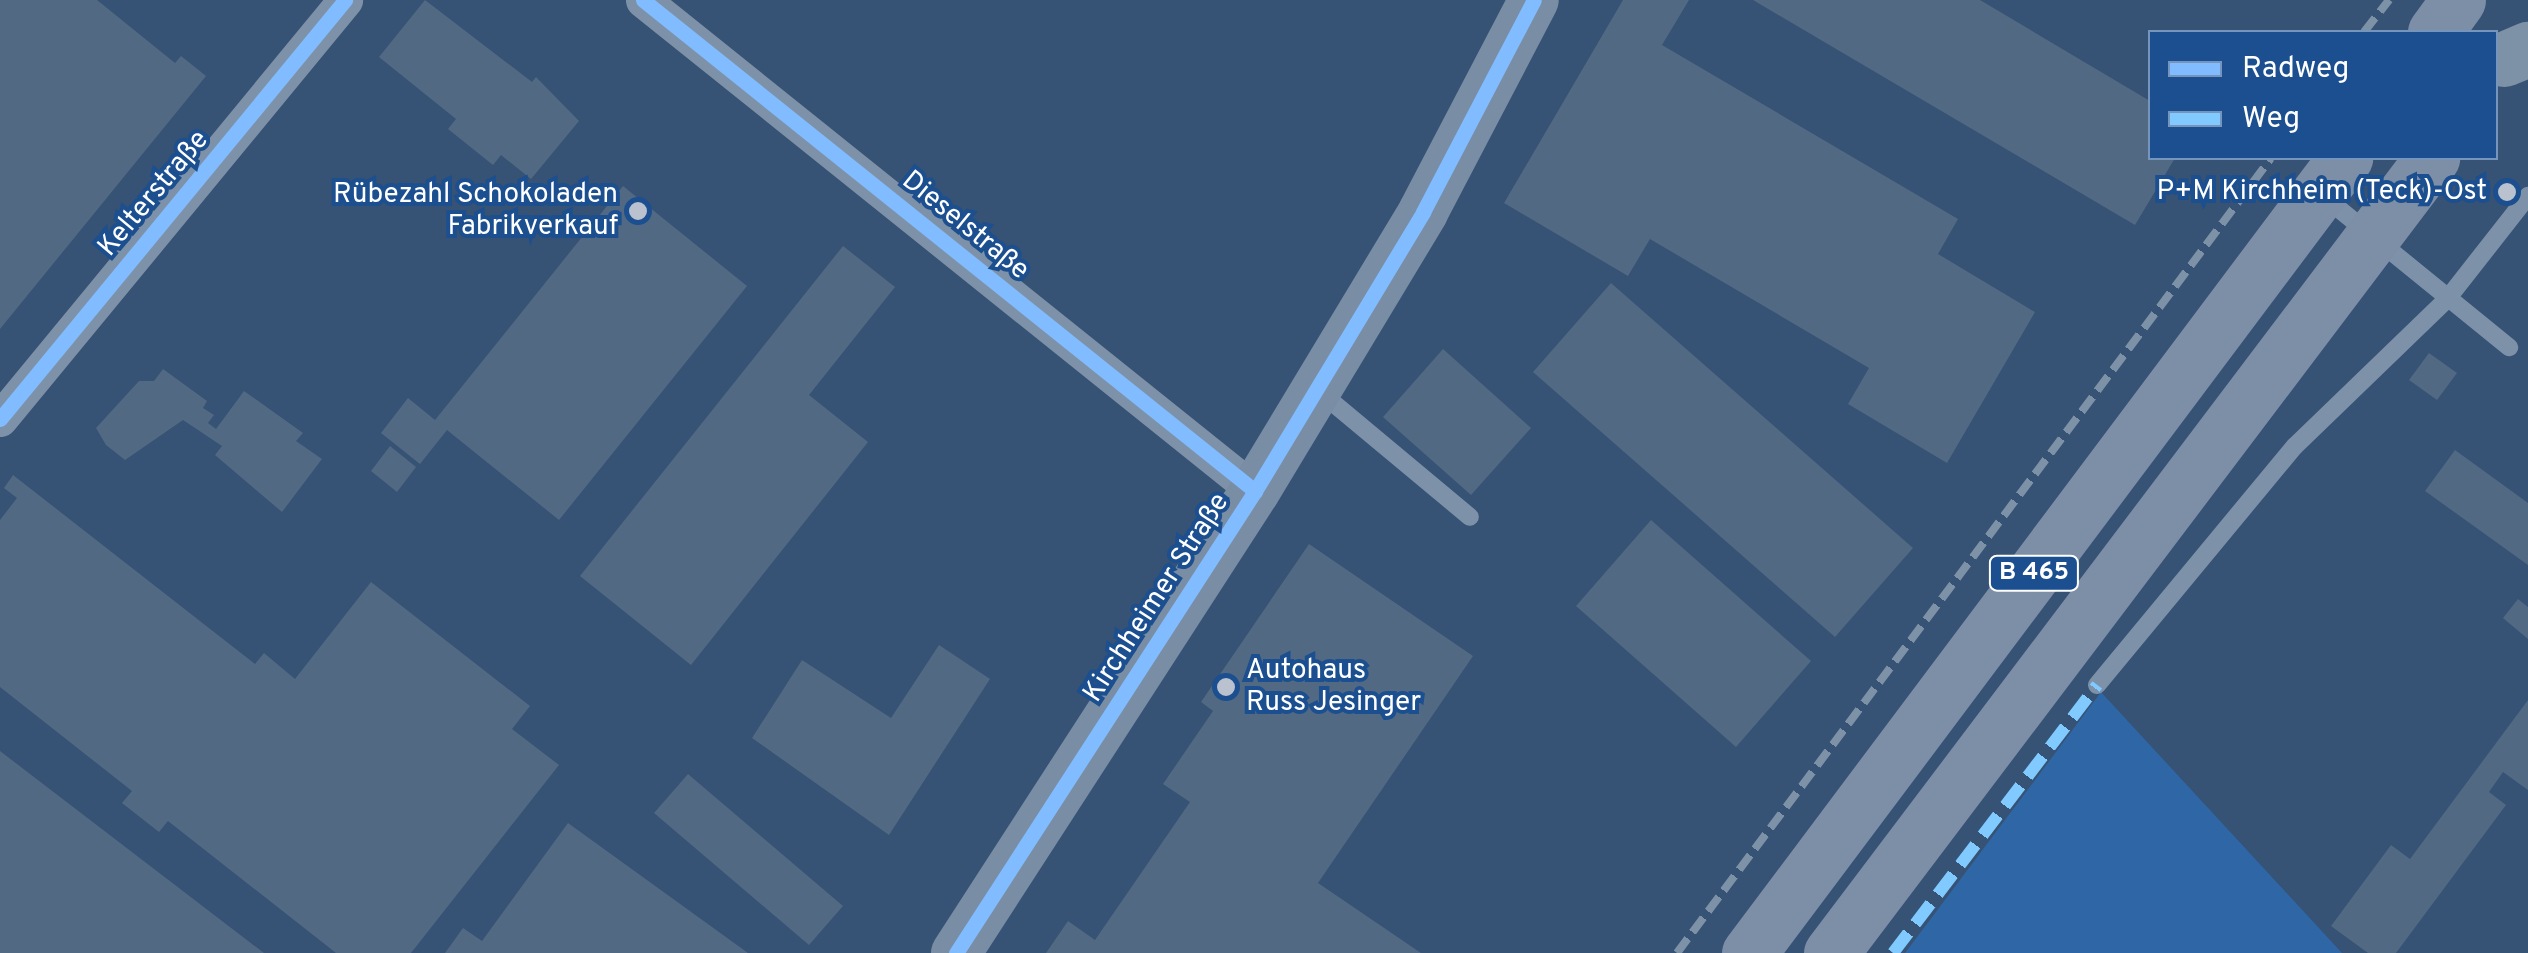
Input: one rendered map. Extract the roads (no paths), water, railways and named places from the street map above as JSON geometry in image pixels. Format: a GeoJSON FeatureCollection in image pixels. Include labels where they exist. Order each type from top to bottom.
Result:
{"type":"FeatureCollection","features":[{"type":"Feature","properties":{"kind":"main road"},"geometry":{"type":"LineString","coordinates":[[2436,30],[2458,0]]}},
{"type":"Feature","properties":{"kind":"main road","name":"B 465"},"geometry":{"type":"LineString","coordinates":[[1831,953],[2431,160]]}},
{"type":"Feature","properties":{"kind":"main road","name":"B 465"},"geometry":{"type":"LineString","coordinates":[[1749,953],[2331,175]]}},
{"type":"Feature","properties":{"kind":"street","name":"Kelterstraße"},"geometry":{"type":"LineString","coordinates":[[0,419],[344,0]]}},
{"type":"Feature","properties":{"kind":"street","name":"Dieselstraße"},"geometry":{"type":"LineString","coordinates":[[643,0],[1255,492]]}},
{"type":"Feature","properties":{"kind":"street","name":"Kirchheimer Straße"},"geometry":{"type":"LineString","coordinates":[[956,953],[1255,492],[1423,212],[1534,0]]}},
{"type":"Feature","properties":{"kind":"lane"},"geometry":{"type":"LineString","coordinates":[[2331,175],[2375,235],[2509,347]]}},
{"type":"Feature","properties":{"kind":"lane"},"geometry":{"type":"LineString","coordinates":[[2097,685],[2294,446],[2448,298],[2528,196]]}},
{"type":"Feature","properties":{"kind":"lane"},"geometry":{"type":"LineString","coordinates":[[1316,389],[1470,517]]}},
{"type":"Feature","properties":{"kind":"railway"},"geometry":{"type":"LineString","coordinates":[[2366,30],[2389,0]]}},
{"type":"Feature","properties":{"kind":"railway"},"geometry":{"type":"LineString","coordinates":[[1677,953],[2270,160]]}},
{"type":"Feature","properties":{"kind":"place","name":"P+M Kirchheim (Teck)-Ost"},"geometry":{"type":"Point","coordinates":[2507,192]}},
{"type":"Feature","properties":{"kind":"place","name":"Rübezahl Schokoladen Fabrikverkauf"},"geometry":{"type":"Point","coordinates":[638,211]}},
{"type":"Feature","properties":{"kind":"place","name":"Autohaus Russ Jesinger"},"geometry":{"type":"Point","coordinates":[1226,687]}}]}
